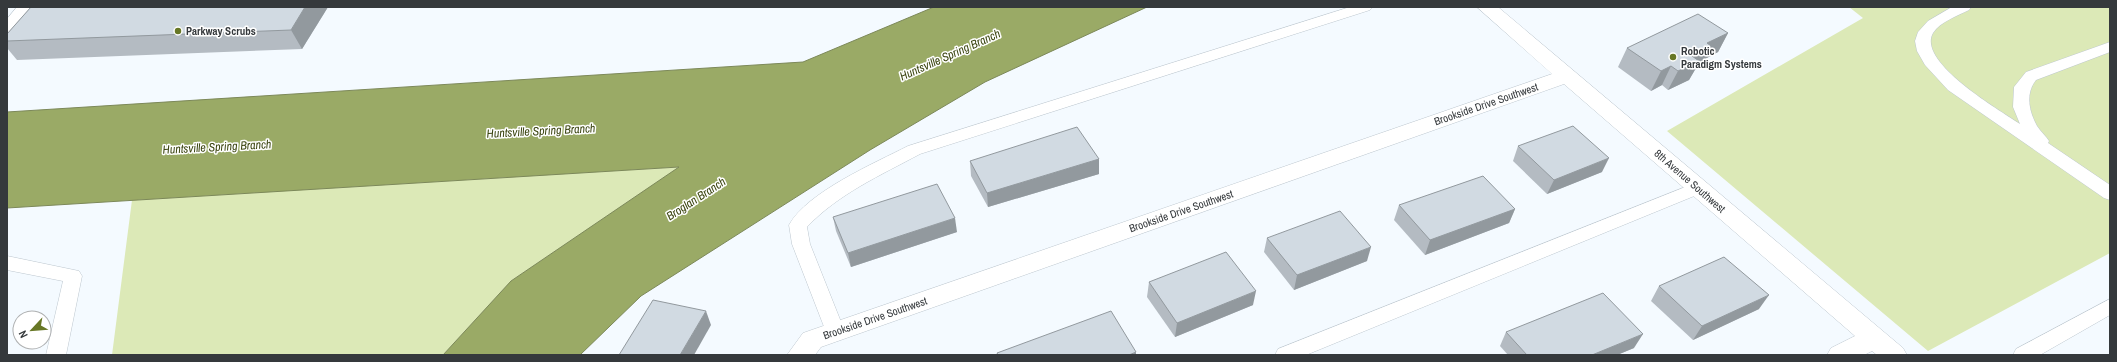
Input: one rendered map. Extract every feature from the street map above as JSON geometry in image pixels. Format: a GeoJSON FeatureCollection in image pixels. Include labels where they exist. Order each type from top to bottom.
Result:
{"type":"FeatureCollection","features":[{"type":"Feature","properties":{"kind":"street","name":"8th Avenue Southwest"},"geometry":{"type":"LineString","coordinates":[[1486,7],[1894,355]]}},
{"type":"Feature","properties":{"kind":"street","name":"Brookside Drive Southwest"},"geometry":{"type":"LineString","coordinates":[[800,355],[812,340],[1567,76]]}},
{"type":"Feature","properties":{"kind":"street"},"geometry":{"type":"LineString","coordinates":[[1840,355],[1874,339]]}},
{"type":"Feature","properties":{"kind":"lane"},"geometry":{"type":"LineString","coordinates":[[7,28],[25,7]]}},
{"type":"Feature","properties":{"kind":"lane"},"geometry":{"type":"LineString","coordinates":[[835,332],[801,244],[798,225],[815,207],[860,178],[914,150],[1365,7]]}},
{"type":"Feature","properties":{"kind":"lane"},"geometry":{"type":"LineString","coordinates":[[1964,7],[1929,25],[1924,36],[1923,49],[1934,67],[1954,86],[2110,194]]}},
{"type":"Feature","properties":{"kind":"lane"},"geometry":{"type":"LineString","coordinates":[[2050,152],[2031,130],[2021,107],[2022,87],[2031,76],[2110,47]]}},
{"type":"Feature","properties":{"kind":"lane"},"geometry":{"type":"LineString","coordinates":[[1285,355],[1698,188]]}},
{"type":"Feature","properties":{"kind":"lane"},"geometry":{"type":"LineString","coordinates":[[7,263],[73,276],[56,355]]}},
{"type":"Feature","properties":{"kind":"lane"},"geometry":{"type":"LineString","coordinates":[[2023,355],[2110,306]]}},
{"type":"Feature","properties":{"kind":"shaded area"},"geometry":{"type":"Polygon","coordinates":[[[1849,7],[2110,7],[2110,253],[1928,351],[1667,131],[1863,18],[1849,7]]]}},
{"type":"Feature","properties":{"kind":"shaded area"},"geometry":{"type":"Polygon","coordinates":[[[680,167],[511,281],[443,355],[112,355],[132,200],[680,167]]]}},
{"type":"Feature","properties":{"kind":"water"},"geometry":{"type":"Polygon","coordinates":[[[934,7],[1147,7],[985,82],[870,150],[641,296],[580,355],[443,355],[511,281],[679,167],[7,208],[7,112],[803,62],[934,7]]]}},
{"type":"Feature","properties":{"kind":"building"},"geometry":{"type":"Polygon","coordinates":[[[31,7],[305,7],[291,30],[7,41],[7,34],[31,7]]]}},
{"type":"Feature","properties":{"kind":"building"},"geometry":{"type":"Polygon","coordinates":[[[1698,14],[1728,33],[1707,43],[1711,46],[1692,56],[1699,61],[1678,71],[1671,66],[1661,71],[1627,48],[1698,14]]]}},
{"type":"Feature","properties":{"kind":"building"},"geometry":{"type":"Polygon","coordinates":[[[1573,126],[1609,158],[1554,180],[1518,146],[1573,126]]]}},
{"type":"Feature","properties":{"kind":"building"},"geometry":{"type":"Polygon","coordinates":[[[1077,127],[1099,159],[987,193],[970,161],[1077,127]]]}},
{"type":"Feature","properties":{"kind":"building"},"geometry":{"type":"Polygon","coordinates":[[[1483,176],[1515,209],[1430,240],[1399,205],[1483,176]]]}},
{"type":"Feature","properties":{"kind":"building"},"geometry":{"type":"Polygon","coordinates":[[[937,184],[955,218],[848,253],[833,217],[937,184]]]}},
{"type":"Feature","properties":{"kind":"building"},"geometry":{"type":"Polygon","coordinates":[[[1340,211],[1371,247],[1297,275],[1267,238],[1340,211]]]}},
{"type":"Feature","properties":{"kind":"building"},"geometry":{"type":"Polygon","coordinates":[[[1226,252],[1256,291],[1177,323],[1149,282],[1226,252]]]}},
{"type":"Feature","properties":{"kind":"building"},"geometry":{"type":"Polygon","coordinates":[[[1724,257],[1769,295],[1702,326],[1659,286],[1724,257]]]}},
{"type":"Feature","properties":{"kind":"building"},"geometry":{"type":"Polygon","coordinates":[[[1603,293],[1643,334],[1592,355],[1527,355],[1506,332],[1603,293]]]}},
{"type":"Feature","properties":{"kind":"building"},"geometry":{"type":"Polygon","coordinates":[[[653,300],[706,311],[680,355],[619,355],[653,300]]]}},
{"type":"Feature","properties":{"kind":"building"},"geometry":{"type":"Polygon","coordinates":[[[1111,311],[1136,352],[1129,355],[998,355],[997,353],[1111,311]]]}},
{"type":"Feature","properties":{"kind":"place","name":"Parkway Scrubs"},"geometry":{"type":"Point","coordinates":[178,31]}},
{"type":"Feature","properties":{"kind":"place","name":"Robotic Paradigm Systems"},"geometry":{"type":"Point","coordinates":[1673,57]}},
{"type":"Feature","properties":{"kind":"water label","name":"Huntsville Spring Branch"},"geometry":{"type":"Point","coordinates":[950,55]}},
{"type":"Feature","properties":{"kind":"water label","name":"Huntsville Spring Branch"},"geometry":{"type":"Point","coordinates":[541,131]}},
{"type":"Feature","properties":{"kind":"water label","name":"Huntsville Spring Branch"},"geometry":{"type":"Point","coordinates":[217,147]}},
{"type":"Feature","properties":{"kind":"water label","name":"Broglan Branch"},"geometry":{"type":"Point","coordinates":[696,199]}}]}
